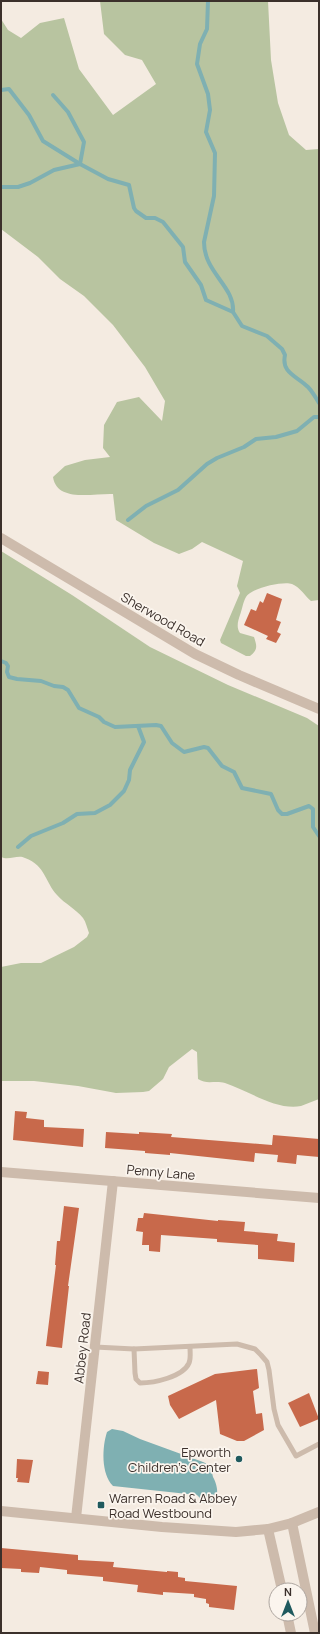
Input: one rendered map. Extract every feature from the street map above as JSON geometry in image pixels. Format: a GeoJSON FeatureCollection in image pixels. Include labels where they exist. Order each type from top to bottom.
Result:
{"type":"FeatureCollection","features":[{"type":"Feature","properties":{"kind":"street","name":"Sherwood Road"},"geometry":{"type":"LineString","coordinates":[[1,538],[195,654],[239,675],[319,709]]}},
{"type":"Feature","properties":{"kind":"street","name":"Penny Lane"},"geometry":{"type":"LineString","coordinates":[[1,1172],[319,1198]]}},
{"type":"Feature","properties":{"kind":"street","name":"Abbey Road"},"geometry":{"type":"LineString","coordinates":[[76,1518],[113,1181]]}},
{"type":"Feature","properties":{"kind":"street"},"geometry":{"type":"LineString","coordinates":[[1,1511],[223,1532],[268,1529],[292,1523],[319,1512]]}},
{"type":"Feature","properties":{"kind":"street"},"geometry":{"type":"LineString","coordinates":[[292,1523],[315,1633]]}},
{"type":"Feature","properties":{"kind":"street"},"geometry":{"type":"LineString","coordinates":[[268,1529],[280,1582]]}},
{"type":"Feature","properties":{"kind":"street"},"geometry":{"type":"LineString","coordinates":[[289,1622],[291,1633]]}},
{"type":"Feature","properties":{"kind":"lane"},"geometry":{"type":"LineString","coordinates":[[95,1346],[134,1349],[237,1344],[254,1349],[262,1355],[267,1362],[270,1370],[274,1409],[277,1420],[296,1456],[319,1444]]}},
{"type":"Feature","properties":{"kind":"lane"},"geometry":{"type":"LineString","coordinates":[[134,1349],[136,1378],[140,1383],[148,1383],[176,1375],[184,1369],[189,1363],[191,1356],[190,1346]]}},
{"type":"Feature","properties":{"kind":"green space"},"geometry":{"type":"Polygon","coordinates":[[[100,1],[268,1],[271,60],[278,103],[289,135],[306,150],[319,149],[319,600],[311,601],[298,587],[288,583],[260,588],[249,594],[244,601],[238,626],[240,633],[254,637],[256,648],[250,656],[246,656],[221,643],[220,640],[240,593],[237,586],[243,561],[202,542],[192,549],[179,554],[154,543],[116,520],[113,494],[69,494],[61,490],[56,485],[53,477],[65,466],[85,460],[110,457],[103,448],[104,425],[117,402],[139,397],[162,421],[165,401],[145,367],[113,325],[84,296],[60,279],[38,257],[1,229],[1,19],[8,30],[21,38],[40,23],[64,18],[79,69],[113,115],[156,84],[142,60],[125,55],[104,34],[100,1]]]}},
{"type":"Feature","properties":{"kind":"green space"},"geometry":{"type":"Polygon","coordinates":[[[1,551],[72,595],[150,647],[228,685],[307,718],[319,726],[319,1099],[301,1106],[282,1106],[225,1083],[201,1081],[198,1079],[197,1052],[192,1049],[169,1067],[163,1079],[149,1091],[116,1093],[78,1086],[34,1081],[1,1081],[1,967],[21,963],[41,963],[74,947],[87,937],[89,933],[83,918],[57,895],[37,865],[22,857],[1,857],[1,551]]]}},
{"type":"Feature","properties":{"kind":"water"},"geometry":{"type":"Polygon","coordinates":[[[112,1429],[123,1431],[210,1466],[217,1491],[215,1499],[208,1503],[202,1503],[197,1495],[113,1486],[106,1475],[104,1460],[105,1438],[107,1432],[112,1429]]]}},
{"type":"Feature","properties":{"kind":"building"},"geometry":{"type":"Polygon","coordinates":[[[267,593],[282,599],[276,620],[281,622],[277,632],[281,634],[276,643],[266,639],[268,636],[244,625],[251,609],[256,611],[260,601],[263,603],[267,593]]]}},
{"type":"Feature","properties":{"kind":"building"},"geometry":{"type":"Polygon","coordinates":[[[15,1111],[27,1112],[26,1118],[44,1120],[44,1127],[84,1129],[83,1147],[13,1140],[15,1111]]]}},
{"type":"Feature","properties":{"kind":"building"},"geometry":{"type":"Polygon","coordinates":[[[106,1132],[172,1134],[171,1137],[272,1145],[273,1135],[319,1139],[319,1157],[297,1155],[296,1164],[277,1162],[278,1155],[255,1153],[254,1162],[170,1153],[170,1155],[145,1153],[145,1151],[105,1148],[106,1132]]]}},
{"type":"Feature","properties":{"kind":"building"},"geometry":{"type":"Polygon","coordinates":[[[64,1206],[79,1208],[68,1286],[62,1348],[46,1346],[56,1265],[57,1241],[60,1241],[64,1206]]]}},
{"type":"Feature","properties":{"kind":"building"},"geometry":{"type":"Polygon","coordinates":[[[144,1213],[218,1221],[245,1222],[244,1231],[278,1234],[277,1241],[295,1243],[294,1262],[258,1259],[258,1245],[217,1242],[217,1239],[161,1235],[160,1252],[149,1251],[149,1245],[142,1245],[143,1232],[136,1231],[138,1218],[143,1218],[144,1213]]]}},
{"type":"Feature","properties":{"kind":"building"},"geometry":{"type":"Polygon","coordinates":[[[257,1369],[259,1388],[253,1391],[256,1414],[262,1413],[264,1430],[244,1441],[237,1441],[220,1434],[216,1400],[179,1419],[170,1405],[168,1396],[215,1374],[257,1369]]]}},
{"type":"Feature","properties":{"kind":"building"},"geometry":{"type":"Polygon","coordinates":[[[38,1371],[49,1372],[48,1385],[36,1384],[38,1371]]]}},
{"type":"Feature","properties":{"kind":"building"},"geometry":{"type":"Polygon","coordinates":[[[309,1393],[319,1419],[300,1427],[288,1403],[309,1393]]]}},
{"type":"Feature","properties":{"kind":"building"},"geometry":{"type":"Polygon","coordinates":[[[17,1459],[33,1460],[29,1483],[17,1482],[17,1459]]]}},
{"type":"Feature","properties":{"kind":"building"},"geometry":{"type":"Polygon","coordinates":[[[1,1548],[78,1555],[78,1560],[114,1562],[113,1567],[178,1572],[178,1577],[185,1578],[185,1581],[237,1586],[234,1610],[209,1607],[209,1604],[206,1603],[206,1599],[194,1597],[194,1594],[163,1592],[163,1595],[137,1592],[138,1585],[103,1581],[103,1577],[67,1574],[67,1570],[40,1567],[39,1573],[21,1572],[21,1569],[1,1568],[1,1548]]]}},
{"type":"Feature","properties":{"kind":"waterway"},"geometry":{"type":"LineString","coordinates":[[208,1],[207,29],[200,44],[197,64],[208,94],[210,110],[206,132],[215,153],[214,196],[204,242],[205,253],[214,271],[229,294],[233,312]]}},
{"type":"Feature","properties":{"kind":"waterway"},"geometry":{"type":"LineString","coordinates":[[1,90],[9,89],[29,115],[43,141],[108,179],[129,185],[136,211],[146,218],[155,218],[163,222],[183,247],[185,262],[201,285],[206,300],[233,312],[242,326],[267,336],[282,349],[285,355],[285,366],[291,374],[308,387],[319,403]]}},
{"type":"Feature","properties":{"kind":"waterway"},"geometry":{"type":"LineString","coordinates":[[53,95],[68,112],[84,142],[80,164]]}},
{"type":"Feature","properties":{"kind":"waterway"},"geometry":{"type":"LineString","coordinates":[[1,187],[18,187],[30,183],[54,170],[80,164]]}},
{"type":"Feature","properties":{"kind":"waterway"},"geometry":{"type":"LineString","coordinates":[[128,520],[146,506],[178,490],[207,464],[217,458],[244,447],[256,439],[276,437],[297,431],[314,417],[319,417]]}},
{"type":"Feature","properties":{"kind":"waterway"},"geometry":{"type":"LineString","coordinates":[[1,661],[6,663],[8,666],[7,672],[9,677],[41,681],[54,686],[63,687],[68,690],[79,708],[99,717],[104,722],[115,727],[161,726],[172,743],[184,752],[204,747],[208,748],[222,766],[234,772],[242,788],[271,794],[278,810],[282,814],[287,814],[309,806],[313,809],[313,827],[319,836]]}},
{"type":"Feature","properties":{"kind":"waterway"},"geometry":{"type":"LineString","coordinates":[[18,847],[31,836],[63,823],[77,814],[95,813],[110,805],[124,791],[129,780],[130,770],[144,742],[138,726]]}},
{"type":"Feature","properties":{"kind":"place","name":"Epworth Children's Center"},"geometry":{"type":"Point","coordinates":[239,1459]}},
{"type":"Feature","properties":{"kind":"place","name":"Warren Road & Abbey Road Westbound"},"geometry":{"type":"Point","coordinates":[101,1505]}}]}
